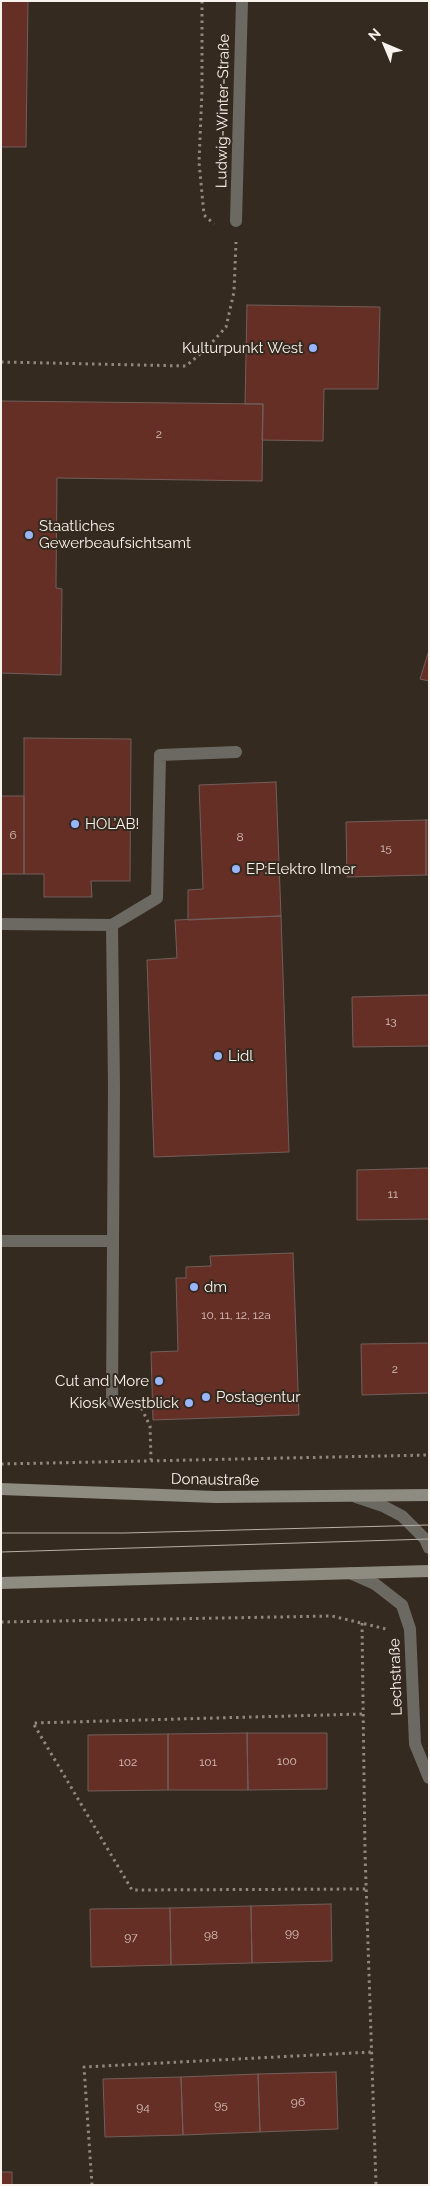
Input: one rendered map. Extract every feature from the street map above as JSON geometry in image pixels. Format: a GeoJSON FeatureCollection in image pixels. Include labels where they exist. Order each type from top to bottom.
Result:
{"type":"FeatureCollection","features":[{"type":"Feature","properties":{"kind":"main road","name":"Donaustraße"},"geometry":{"type":"LineString","coordinates":[[1,1489],[216,1497],[429,1495]]}},
{"type":"Feature","properties":{"kind":"main road"},"geometry":{"type":"LineString","coordinates":[[1,1584],[429,1571]]}},
{"type":"Feature","properties":{"kind":"street","name":"Ludwig-Winter-Straße"},"geometry":{"type":"LineString","coordinates":[[236,222],[242,1]]}},
{"type":"Feature","properties":{"kind":"street"},"geometry":{"type":"LineString","coordinates":[[1,924],[112,925],[157,898],[160,755],[236,752]]}},
{"type":"Feature","properties":{"kind":"street"},"geometry":{"type":"LineString","coordinates":[[112,925],[112,1401]]}},
{"type":"Feature","properties":{"kind":"street"},"geometry":{"type":"LineString","coordinates":[[1,1241],[113,1241]]}},
{"type":"Feature","properties":{"kind":"street"},"geometry":{"type":"LineString","coordinates":[[352,1496],[382,1506],[402,1516],[419,1532],[429,1548]]}},
{"type":"Feature","properties":{"kind":"street","name":"Lechstraße"},"geometry":{"type":"LineString","coordinates":[[350,1574],[375,1584],[402,1605],[410,1629],[415,1744],[429,1778]]}},
{"type":"Feature","properties":{"kind":"path"},"geometry":{"type":"LineString","coordinates":[[202,1],[202,91],[199,162],[204,215],[217,226]]}},
{"type":"Feature","properties":{"kind":"path"},"geometry":{"type":"LineString","coordinates":[[1,362],[186,366],[207,348],[226,327],[234,292],[236,222]]}},
{"type":"Feature","properties":{"kind":"path"},"geometry":{"type":"LineString","coordinates":[[230,237],[236,242]]}},
{"type":"Feature","properties":{"kind":"path"},"geometry":{"type":"LineString","coordinates":[[112,1401],[138,1401],[150,1426],[151,1460]]}},
{"type":"Feature","properties":{"kind":"path"},"geometry":{"type":"LineString","coordinates":[[1,1464],[429,1455]]}},
{"type":"Feature","properties":{"kind":"path"},"geometry":{"type":"LineString","coordinates":[[1,1622],[332,1616],[386,1629],[410,1629]]}},
{"type":"Feature","properties":{"kind":"path"},"geometry":{"type":"LineString","coordinates":[[362,1623],[366,1890],[376,2185]]}},
{"type":"Feature","properties":{"kind":"path"},"geometry":{"type":"LineString","coordinates":[[362,1714],[33,1723],[132,1890],[366,1890]]}},
{"type":"Feature","properties":{"kind":"path"},"geometry":{"type":"LineString","coordinates":[[92,2185],[84,2067],[372,2052]]}},
{"type":"Feature","properties":{"kind":"building"},"geometry":{"type":"Polygon","coordinates":[[[1,1],[28,1],[26,147],[1,147],[1,1]]]}},
{"type":"Feature","properties":{"kind":"building","name":"Kulturpunkt West"},"geometry":{"type":"Polygon","coordinates":[[[247,305],[380,307],[378,389],[324,389],[323,441],[262,440],[263,404],[245,404],[247,305]]]}},
{"type":"Feature","properties":{"kind":"building","name":"Staatliches Gewerbeaufsichtsamt"},"geometry":{"type":"Polygon","coordinates":[[[1,401],[263,404],[262,481],[57,478],[56,588],[62,589],[61,675],[1,673],[1,401]]]}},
{"type":"Feature","properties":{"kind":"building"},"geometry":{"type":"Polygon","coordinates":[[[429,650],[429,681],[420,679],[429,650]]]}},
{"type":"Feature","properties":{"kind":"building"},"geometry":{"type":"Polygon","coordinates":[[[24,738],[131,739],[130,881],[91,881],[92,897],[44,897],[44,874],[24,874],[24,738]]]}},
{"type":"Feature","properties":{"kind":"building"},"geometry":{"type":"Polygon","coordinates":[[[276,782],[281,916],[188,920],[188,890],[203,889],[199,785],[276,782]]]}},
{"type":"Feature","properties":{"kind":"building"},"geometry":{"type":"Polygon","coordinates":[[[1,796],[24,796],[24,874],[1,874],[1,796]]]}},
{"type":"Feature","properties":{"kind":"building"},"geometry":{"type":"Polygon","coordinates":[[[426,820],[429,820],[429,875],[426,875],[426,820]]]}},
{"type":"Feature","properties":{"kind":"building"},"geometry":{"type":"Polygon","coordinates":[[[426,820],[426,875],[347,877],[346,822],[426,820]]]}},
{"type":"Feature","properties":{"kind":"building","name":"Lidl"},"geometry":{"type":"Polygon","coordinates":[[[281,916],[289,1152],[154,1157],[147,960],[177,958],[175,920],[281,916]]]}},
{"type":"Feature","properties":{"kind":"building"},"geometry":{"type":"Polygon","coordinates":[[[429,995],[429,1046],[353,1047],[352,997],[429,995]]]}},
{"type":"Feature","properties":{"kind":"building"},"geometry":{"type":"Polygon","coordinates":[[[429,1168],[429,1219],[357,1220],[357,1170],[429,1168]]]}},
{"type":"Feature","properties":{"kind":"building"},"geometry":{"type":"Polygon","coordinates":[[[293,1253],[299,1415],[153,1420],[151,1352],[178,1351],[176,1278],[186,1278],[186,1267],[211,1266],[210,1256],[293,1253]]]}},
{"type":"Feature","properties":{"kind":"building"},"geometry":{"type":"Polygon","coordinates":[[[429,1343],[429,1393],[362,1395],[361,1344],[429,1343]]]}},
{"type":"Feature","properties":{"kind":"building"},"geometry":{"type":"Polygon","coordinates":[[[247,1733],[327,1733],[327,1789],[248,1790],[247,1733]]]}},
{"type":"Feature","properties":{"kind":"building"},"geometry":{"type":"Polygon","coordinates":[[[247,1733],[248,1790],[168,1790],[168,1734],[247,1733]]]}},
{"type":"Feature","properties":{"kind":"building"},"geometry":{"type":"Polygon","coordinates":[[[168,1734],[168,1790],[88,1791],[88,1735],[168,1734]]]}},
{"type":"Feature","properties":{"kind":"building"},"geometry":{"type":"Polygon","coordinates":[[[331,1904],[332,1961],[252,1963],[251,1906],[331,1904]]]}},
{"type":"Feature","properties":{"kind":"building"},"geometry":{"type":"Polygon","coordinates":[[[251,1906],[252,1963],[171,1965],[170,1908],[251,1906]]]}},
{"type":"Feature","properties":{"kind":"building"},"geometry":{"type":"Polygon","coordinates":[[[170,1908],[171,1965],[91,1967],[90,1909],[170,1908]]]}},
{"type":"Feature","properties":{"kind":"building"},"geometry":{"type":"Polygon","coordinates":[[[336,2072],[338,2129],[260,2132],[258,2074],[336,2072]]]}},
{"type":"Feature","properties":{"kind":"building"},"geometry":{"type":"Polygon","coordinates":[[[258,2074],[260,2132],[183,2135],[181,2077],[258,2074]]]}},
{"type":"Feature","properties":{"kind":"building"},"geometry":{"type":"Polygon","coordinates":[[[181,2077],[183,2135],[105,2137],[103,2079],[181,2077]]]}},
{"type":"Feature","properties":{"kind":"building"},"geometry":{"type":"Polygon","coordinates":[[[1,2172],[12,2172],[12,2185],[1,2185],[1,2172]]]}},
{"type":"Feature","properties":{"kind":"tram line"},"geometry":{"type":"LineString","coordinates":[[1,1533],[124,1533],[429,1525]]}},
{"type":"Feature","properties":{"kind":"tram line"},"geometry":{"type":"LineString","coordinates":[[1,1552],[429,1539]]}},
{"type":"Feature","properties":{"kind":"place","name":"Kulturpunkt West"},"geometry":{"type":"Point","coordinates":[313,348]}},
{"type":"Feature","properties":{"kind":"place","name":"Staatliches Gewerbeaufsichtsamt"},"geometry":{"type":"Point","coordinates":[29,535]}},
{"type":"Feature","properties":{"kind":"place","name":"HOL’AB!"},"geometry":{"type":"Point","coordinates":[75,824]}},
{"type":"Feature","properties":{"kind":"place","name":"EP:Elektro Ilmer"},"geometry":{"type":"Point","coordinates":[236,869]}},
{"type":"Feature","properties":{"kind":"place","name":"Lidl"},"geometry":{"type":"Point","coordinates":[218,1056]}},
{"type":"Feature","properties":{"kind":"place","name":"dm"},"geometry":{"type":"Point","coordinates":[194,1287]}},
{"type":"Feature","properties":{"kind":"place","name":"Cut and More"},"geometry":{"type":"Point","coordinates":[159,1381]}},
{"type":"Feature","properties":{"kind":"place","name":"Postagentur"},"geometry":{"type":"Point","coordinates":[206,1397]}},
{"type":"Feature","properties":{"kind":"place","name":"Kiosk Westblick"},"geometry":{"type":"Point","coordinates":[189,1403]}}]}
